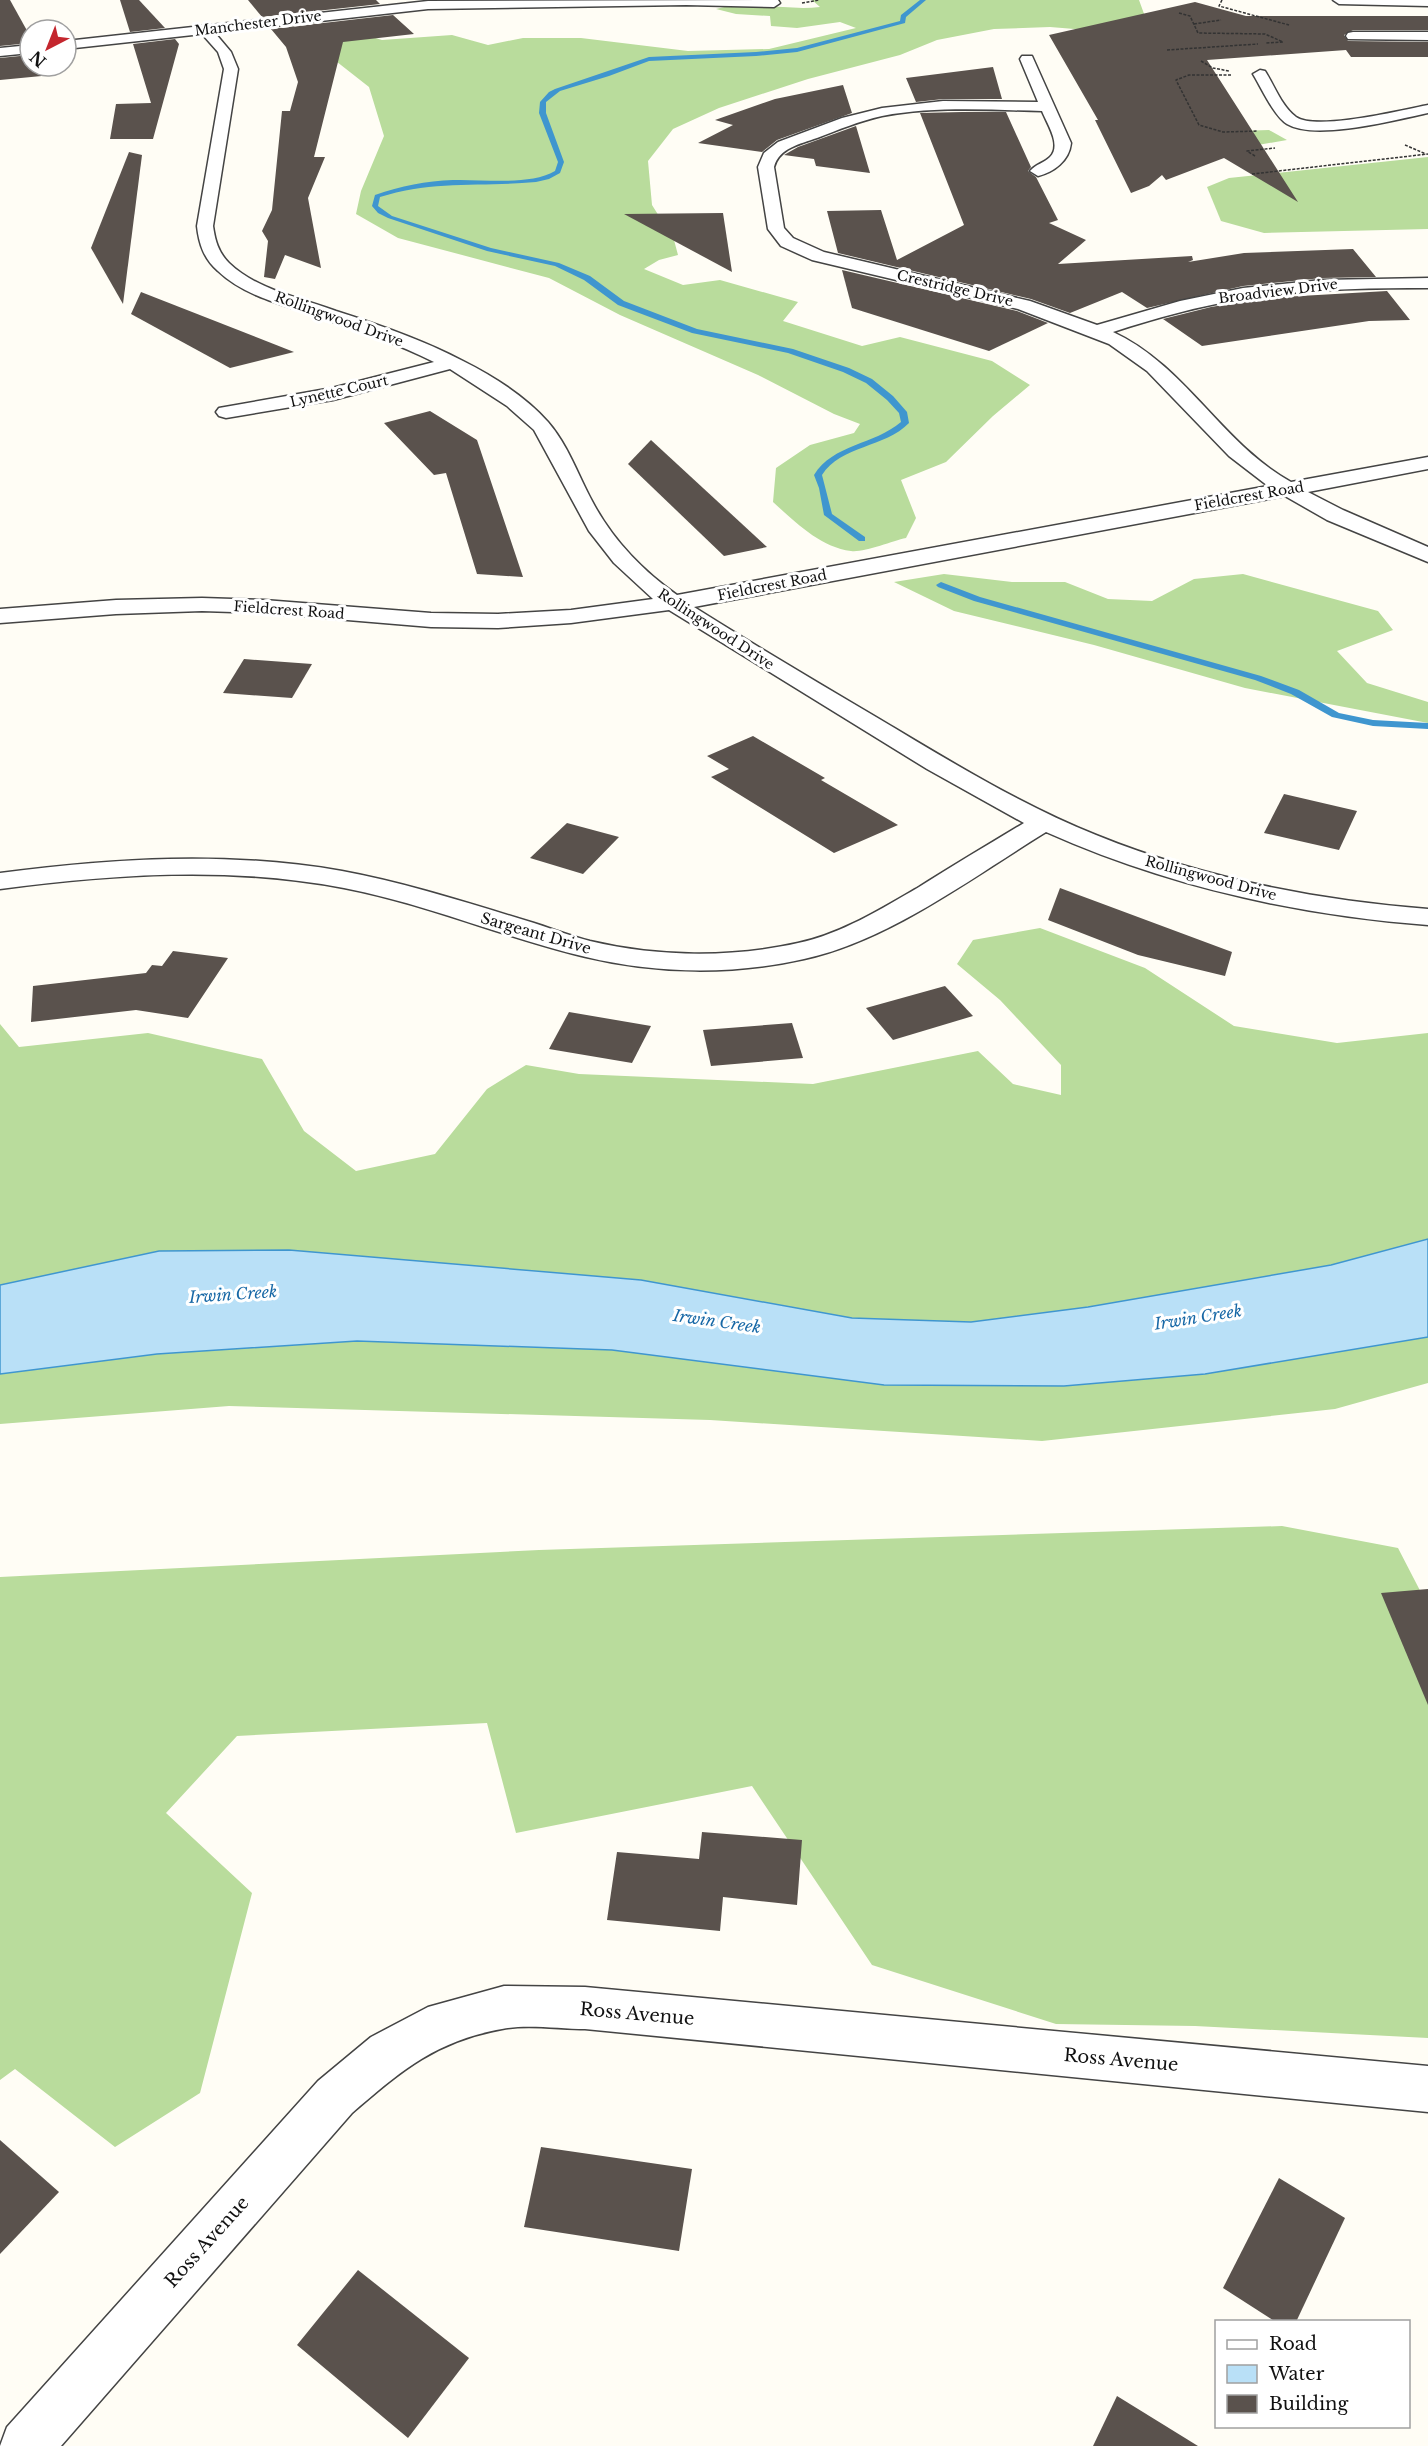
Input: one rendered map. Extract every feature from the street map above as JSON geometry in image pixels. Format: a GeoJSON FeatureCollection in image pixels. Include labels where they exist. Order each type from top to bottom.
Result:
{"type":"FeatureCollection","features":[{"type":"Feature","properties":{"kind":"street"},"geometry":{"type":"LineString","coordinates":[[1339,0],[1428,2]]}},
{"type":"Feature","properties":{"kind":"street","name":"Manchester Drive"},"geometry":{"type":"LineString","coordinates":[[78,44],[428,5],[641,1],[774,3]]}},
{"type":"Feature","properties":{"kind":"street","name":"Rollingwood Drive"},"geometry":{"type":"LineString","coordinates":[[204,29],[224,51],[230,60],[231,69],[205,226],[208,249],[219,264],[264,292],[409,344],[451,363],[501,392],[536,421],[562,458],[583,504],[608,542],[624,561],[673,603],[773,667],[984,791],[1082,839],[1197,878],[1326,905],[1428,917]]}},
{"type":"Feature","properties":{"kind":"street"},"geometry":{"type":"LineString","coordinates":[[1353,36],[1428,36]]}},
{"type":"Feature","properties":{"kind":"street"},"geometry":{"type":"LineString","coordinates":[[0,52],[18,50]]}},
{"type":"Feature","properties":{"kind":"street"},"geometry":{"type":"LineString","coordinates":[[1027,59],[1063,143],[1063,153],[1058,160],[1038,171]]}},
{"type":"Feature","properties":{"kind":"street"},"geometry":{"type":"LineString","coordinates":[[1260,74],[1292,120],[1301,123],[1339,125],[1428,110]]}},
{"type":"Feature","properties":{"kind":"street","name":"Crestridge Drive"},"geometry":{"type":"LineString","coordinates":[[1048,106],[943,105],[882,112],[846,121],[783,145],[769,156],[766,167],[776,229],[787,242],[818,256],[1024,305],[1116,340],[1154,367],[1236,452],[1286,489],[1364,529],[1428,555]]}},
{"type":"Feature","properties":{"kind":"street","name":"Broadview Drive"},"geometry":{"type":"LineString","coordinates":[[1097,331],[1198,302],[1260,290],[1327,284],[1428,283]]}},
{"type":"Feature","properties":{"kind":"street","name":"Lynette Court"},"geometry":{"type":"LineString","coordinates":[[226,411],[333,394],[451,363]]}},
{"type":"Feature","properties":{"kind":"street","name":"Fieldcrest Road"},"geometry":{"type":"LineString","coordinates":[[0,616],[147,606],[230,605],[426,620],[497,621],[588,616],[673,603],[1428,463]]}},
{"type":"Feature","properties":{"kind":"street","name":"Sargeant Drive"},"geometry":{"type":"LineString","coordinates":[[0,881],[57,873],[143,866],[222,867],[302,874],[403,894],[594,951],[643,959],[702,963],[803,951],[828,944],[873,926],[1044,822]]}},
{"type":"Feature","properties":{"kind":"street","name":"Ross Avenue"},"geometry":{"type":"LineString","coordinates":[[26,2446],[335,2097],[387,2053],[444,2022],[504,2007],[585,2008],[1428,2089]]}},
{"type":"Feature","properties":{"kind":"path"},"geometry":{"type":"LineString","coordinates":[[1222,0],[1220,6],[1289,25]]}},
{"type":"Feature","properties":{"kind":"path"},"geometry":{"type":"LineString","coordinates":[[1167,50],[1283,42],[1265,34],[1198,33],[1190,16],[1179,13]]}},
{"type":"Feature","properties":{"kind":"path"},"geometry":{"type":"LineString","coordinates":[[1194,24],[1221,20]]}},
{"type":"Feature","properties":{"kind":"path"},"geometry":{"type":"LineString","coordinates":[[1201,61],[1213,68],[1233,71]]}},
{"type":"Feature","properties":{"kind":"path"},"geometry":{"type":"LineString","coordinates":[[1235,74],[1189,75],[1176,80],[1199,125],[1223,132],[1265,129]]}},
{"type":"Feature","properties":{"kind":"path"},"geometry":{"type":"LineString","coordinates":[[1255,156],[1247,151],[1276,147]]}},
{"type":"Feature","properties":{"kind":"path"},"geometry":{"type":"LineString","coordinates":[[1252,174],[1428,154]]}},
{"type":"Feature","properties":{"kind":"green space"},"geometry":{"type":"Polygon","coordinates":[[[812,0],[1139,0],[1151,33],[1152,50],[1208,132],[1269,130],[1287,140],[1217,152],[1099,31],[1050,27],[994,29],[937,40],[900,55],[808,79],[719,108],[673,129],[648,161],[652,205],[674,240],[678,255],[659,260],[644,269],[683,285],[720,280],[798,302],[783,321],[862,346],[900,337],[992,361],[1030,385],[993,416],[946,462],[901,480],[916,518],[906,538],[856,551],[840,549],[818,539],[773,502],[776,468],[810,445],[854,433],[860,424],[834,414],[758,375],[620,315],[549,278],[398,238],[356,214],[361,191],[384,136],[369,87],[318,47],[356,32],[382,40],[452,35],[488,45],[523,38],[581,38],[688,51],[769,49],[856,28],[840,22],[797,28],[771,26],[770,16],[736,14],[716,9],[740,5],[820,7],[812,0]]]}},
{"type":"Feature","properties":{"kind":"green space"},"geometry":{"type":"Polygon","coordinates":[[[1428,157],[1428,229],[1264,233],[1221,221],[1207,187],[1229,178],[1428,157]]]}},
{"type":"Feature","properties":{"kind":"green space"},"geometry":{"type":"Polygon","coordinates":[[[944,574],[1012,582],[1065,582],[1108,599],[1152,601],[1194,579],[1243,574],[1378,611],[1393,630],[1337,651],[1367,683],[1428,702],[1428,723],[1245,688],[1094,645],[954,611],[894,582],[944,574]]]}},
{"type":"Feature","properties":{"kind":"green space"},"geometry":{"type":"Polygon","coordinates":[[[1040,928],[1145,968],[1234,1026],[1337,1043],[1428,1033],[1428,1239],[1331,1265],[1088,1307],[971,1322],[852,1318],[641,1280],[289,1250],[159,1251],[0,1285],[0,1024],[19,1047],[148,1033],[262,1059],[304,1131],[356,1171],[435,1154],[487,1089],[526,1065],[579,1074],[813,1084],[978,1051],[1013,1084],[1061,1095],[1061,1065],[1000,1000],[957,964],[973,940],[1040,928]]]}},
{"type":"Feature","properties":{"kind":"green space"},"geometry":{"type":"Polygon","coordinates":[[[1428,1337],[1428,1383],[1335,1409],[1042,1441],[710,1420],[229,1406],[0,1424],[0,1374],[157,1354],[357,1341],[612,1350],[1064,1386],[1205,1374],[1428,1337]]]}},
{"type":"Feature","properties":{"kind":"green space"},"geometry":{"type":"Polygon","coordinates":[[[1282,1526],[1398,1548],[1428,1606],[1428,2038],[1195,2026],[1056,2024],[872,1965],[752,1786],[516,1833],[487,1723],[237,1736],[166,1813],[252,1893],[200,2093],[115,2147],[15,2069],[0,2080],[0,1577],[539,1550],[1282,1526]]]}},
{"type":"Feature","properties":{"kind":"water","name":"Irwin Creek"},"geometry":{"type":"Polygon","coordinates":[[[1428,1239],[1428,1337],[1205,1374],[1064,1386],[884,1385],[612,1350],[357,1341],[157,1354],[0,1374],[0,1285],[159,1251],[289,1250],[641,1280],[852,1318],[971,1322],[1088,1307],[1331,1265],[1428,1239]]]}},
{"type":"Feature","properties":{"kind":"building"},"geometry":{"type":"Polygon","coordinates":[[[0,0],[10,0],[20,18],[18,18],[18,44],[0,46],[0,0]]]}},
{"type":"Feature","properties":{"kind":"building"},"geometry":{"type":"Polygon","coordinates":[[[120,0],[139,0],[165,28],[130,32],[120,0]]]}},
{"type":"Feature","properties":{"kind":"building"},"geometry":{"type":"Polygon","coordinates":[[[248,0],[376,0],[380,4],[262,17],[248,0]]]}},
{"type":"Feature","properties":{"kind":"building"},"geometry":{"type":"Polygon","coordinates":[[[1195,2],[1246,16],[1428,16],[1428,30],[1353,30],[1344,35],[1348,41],[1428,42],[1428,57],[1351,57],[1346,50],[1207,60],[1298,202],[1224,158],[1166,180],[1162,175],[1149,186],[1131,193],[1095,120],[1098,120],[1049,35],[1195,2]]]}},
{"type":"Feature","properties":{"kind":"building"},"geometry":{"type":"Polygon","coordinates":[[[393,15],[414,34],[343,42],[314,157],[325,157],[308,198],[321,268],[285,255],[275,279],[264,277],[268,241],[262,231],[272,210],[282,111],[290,111],[298,82],[286,47],[271,29],[393,15]]]}},
{"type":"Feature","properties":{"kind":"building"},"geometry":{"type":"Polygon","coordinates":[[[175,39],[179,44],[153,139],[110,139],[116,104],[151,103],[133,44],[175,39]]]}},
{"type":"Feature","properties":{"kind":"building"},"geometry":{"type":"Polygon","coordinates":[[[18,56],[18,78],[21,78],[0,80],[0,58],[18,56]]]}},
{"type":"Feature","properties":{"kind":"building"},"geometry":{"type":"Polygon","coordinates":[[[993,67],[1002,99],[943,99],[916,102],[906,78],[993,67]]]}},
{"type":"Feature","properties":{"kind":"building"},"geometry":{"type":"Polygon","coordinates":[[[843,85],[852,113],[777,140],[762,152],[698,143],[733,125],[715,120],[775,99],[843,85]]]}},
{"type":"Feature","properties":{"kind":"building"},"geometry":{"type":"Polygon","coordinates":[[[1006,112],[1031,167],[1028,171],[1036,177],[1058,220],[1049,223],[1086,240],[1058,264],[1192,256],[1193,260],[1188,262],[1244,253],[1353,249],[1376,277],[1322,278],[1243,286],[1147,308],[1122,292],[1070,313],[1031,299],[838,253],[827,211],[881,210],[897,260],[964,225],[920,113],[1006,112]]]}},
{"type":"Feature","properties":{"kind":"building"},"geometry":{"type":"Polygon","coordinates":[[[856,126],[870,173],[816,166],[814,159],[784,155],[798,147],[856,126]]]}},
{"type":"Feature","properties":{"kind":"building"},"geometry":{"type":"Polygon","coordinates":[[[129,152],[142,155],[123,304],[91,248],[129,152]]]}},
{"type":"Feature","properties":{"kind":"building"},"geometry":{"type":"Polygon","coordinates":[[[723,213],[732,272],[624,214],[723,213]]]}},
{"type":"Feature","properties":{"kind":"building"},"geometry":{"type":"Polygon","coordinates":[[[842,270],[1017,311],[1048,323],[989,351],[852,308],[842,270]]]}},
{"type":"Feature","properties":{"kind":"building"},"geometry":{"type":"Polygon","coordinates":[[[1387,291],[1410,320],[1369,321],[1202,346],[1163,319],[1211,307],[1266,298],[1387,291]]]}},
{"type":"Feature","properties":{"kind":"building"},"geometry":{"type":"Polygon","coordinates":[[[141,292],[294,352],[230,368],[131,314],[141,292]]]}},
{"type":"Feature","properties":{"kind":"building"},"geometry":{"type":"Polygon","coordinates":[[[430,411],[477,440],[523,577],[477,574],[446,473],[434,475],[384,423],[430,411]]]}},
{"type":"Feature","properties":{"kind":"building"},"geometry":{"type":"Polygon","coordinates":[[[651,440],[767,547],[724,556],[628,464],[651,440]]]}},
{"type":"Feature","properties":{"kind":"building"},"geometry":{"type":"Polygon","coordinates":[[[244,659],[312,664],[292,698],[223,693],[244,659]]]}},
{"type":"Feature","properties":{"kind":"building"},"geometry":{"type":"Polygon","coordinates":[[[753,736],[825,778],[821,780],[898,825],[834,853],[711,777],[729,769],[707,756],[753,736]]]}},
{"type":"Feature","properties":{"kind":"building"},"geometry":{"type":"Polygon","coordinates":[[[1284,794],[1357,811],[1339,850],[1264,833],[1284,794]]]}},
{"type":"Feature","properties":{"kind":"building"},"geometry":{"type":"Polygon","coordinates":[[[567,823],[619,837],[583,874],[530,858],[567,823]]]}},
{"type":"Feature","properties":{"kind":"building"},"geometry":{"type":"Polygon","coordinates":[[[1060,888],[1232,952],[1225,976],[1138,955],[1048,920],[1060,888]]]}},
{"type":"Feature","properties":{"kind":"building"},"geometry":{"type":"Polygon","coordinates":[[[173,951],[228,958],[188,1018],[136,1010],[31,1022],[33,986],[146,973],[152,965],[162,966],[173,951]]]}},
{"type":"Feature","properties":{"kind":"building"},"geometry":{"type":"Polygon","coordinates":[[[945,986],[973,1016],[893,1040],[866,1008],[945,986]]]}},
{"type":"Feature","properties":{"kind":"building"},"geometry":{"type":"Polygon","coordinates":[[[569,1012],[651,1026],[632,1063],[549,1049],[569,1012]]]}},
{"type":"Feature","properties":{"kind":"building"},"geometry":{"type":"Polygon","coordinates":[[[792,1023],[803,1058],[711,1066],[703,1030],[792,1023]]]}},
{"type":"Feature","properties":{"kind":"building"},"geometry":{"type":"Polygon","coordinates":[[[1428,1589],[1428,1705],[1381,1593],[1428,1589]]]}},
{"type":"Feature","properties":{"kind":"building"},"geometry":{"type":"Polygon","coordinates":[[[702,1832],[802,1840],[797,1905],[723,1897],[720,1931],[607,1920],[617,1852],[699,1859],[702,1832]]]}},
{"type":"Feature","properties":{"kind":"building"},"geometry":{"type":"Polygon","coordinates":[[[0,2140],[59,2192],[0,2254],[0,2140]]]}},
{"type":"Feature","properties":{"kind":"building"},"geometry":{"type":"Polygon","coordinates":[[[541,2147],[692,2169],[679,2251],[524,2227],[541,2147]]]}},
{"type":"Feature","properties":{"kind":"building"},"geometry":{"type":"Polygon","coordinates":[[[1279,2178],[1345,2218],[1297,2320],[1273,2320],[1223,2288],[1279,2178]]]}},
{"type":"Feature","properties":{"kind":"building"},"geometry":{"type":"Polygon","coordinates":[[[358,2270],[469,2358],[408,2438],[297,2345],[358,2270]]]}},
{"type":"Feature","properties":{"kind":"building"},"geometry":{"type":"Polygon","coordinates":[[[1117,2396],[1198,2446],[1093,2446],[1117,2396]]]}},
{"type":"Feature","properties":{"kind":"waterway"},"geometry":{"type":"LineString","coordinates":[[862,539],[828,515],[818,475],[833,458],[884,437],[905,423],[903,412],[869,381],[846,370],[790,351],[695,331],[621,303],[587,278],[557,264],[489,250],[390,217],[380,212],[375,206],[377,196],[424,184],[536,180],[547,178],[558,172],[561,162],[542,113],[543,102],[551,93],[564,87],[607,75],[649,59],[769,53],[797,50],[827,43],[903,22],[903,16],[923,0]]}},
{"type":"Feature","properties":{"kind":"waterway"},"geometry":{"type":"LineString","coordinates":[[941,585],[977,599],[1258,678],[1295,692],[1336,715],[1373,723],[1428,726]]}}]}
